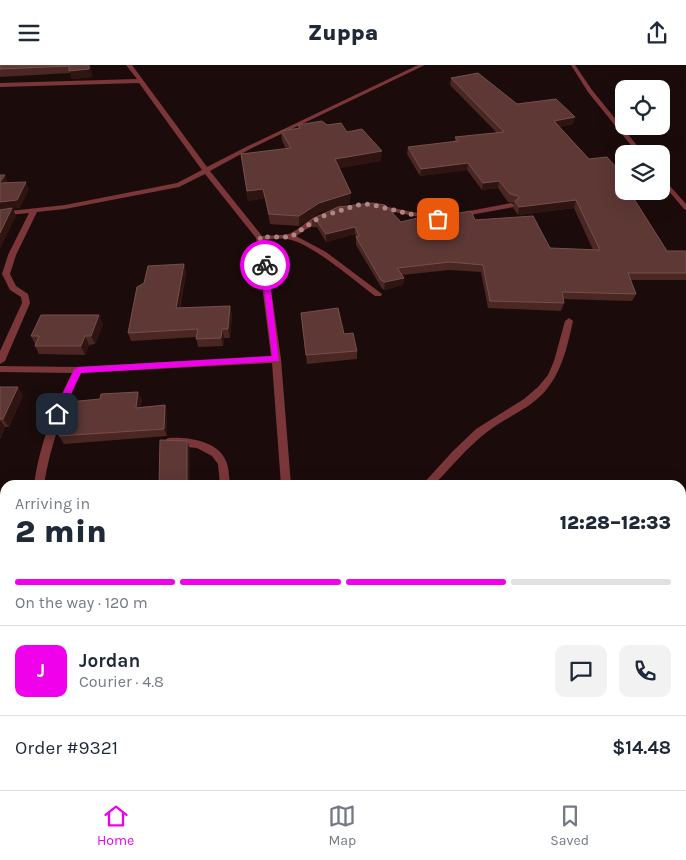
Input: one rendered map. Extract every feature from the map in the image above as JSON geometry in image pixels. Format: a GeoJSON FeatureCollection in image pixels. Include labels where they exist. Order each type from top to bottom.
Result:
{"type":"FeatureCollection","features":[{"type":"Feature","properties":{"kind":"street"},"geometry":{"type":"LineString","coordinates":[[129,65],[206,171],[260,237],[276,359],[286,480]]}},
{"type":"Feature","properties":{"kind":"street"},"geometry":{"type":"LineString","coordinates":[[0,214],[34,211],[154,192],[180,185],[250,147],[422,65]]}},
{"type":"Feature","properties":{"kind":"street"},"geometry":{"type":"LineString","coordinates":[[0,85],[141,81]]}},
{"type":"Feature","properties":{"kind":"street"},"geometry":{"type":"LineString","coordinates":[[369,204],[422,217],[446,217],[511,205]]}},
{"type":"Feature","properties":{"kind":"street"},"geometry":{"type":"LineString","coordinates":[[0,361],[26,303],[25,296],[13,289],[6,274],[12,255],[34,211]]}},
{"type":"Feature","properties":{"kind":"street"},"geometry":{"type":"LineString","coordinates":[[291,237],[302,228],[334,212]]}},
{"type":"Feature","properties":{"kind":"street"},"geometry":{"type":"LineString","coordinates":[[260,237],[291,237],[339,265],[378,294]]}},
{"type":"Feature","properties":{"kind":"street"},"geometry":{"type":"LineString","coordinates":[[432,480],[462,448],[488,426],[524,403],[547,383],[560,355],[569,321]]}},
{"type":"Feature","properties":{"kind":"street"},"geometry":{"type":"LineString","coordinates":[[0,369],[78,370],[276,359]]}},
{"type":"Feature","properties":{"kind":"street"},"geometry":{"type":"LineString","coordinates":[[39,480],[57,414],[78,370]]}},
{"type":"Feature","properties":{"kind":"lane"},"geometry":{"type":"LineString","coordinates":[[573,65],[590,91],[635,145]]}},
{"type":"Feature","properties":{"kind":"lane"},"geometry":{"type":"LineString","coordinates":[[670,189],[686,208]]}},
{"type":"Feature","properties":{"kind":"lane"},"geometry":{"type":"LineString","coordinates":[[169,442],[188,441],[215,454],[221,459],[225,480]]}},
{"type":"Feature","properties":{"kind":"building"},"geometry":{"type":"Polygon","coordinates":[[[0,65],[89,65],[89,69],[69,71],[69,66],[0,69],[0,65]]]}},
{"type":"Feature","properties":{"kind":"building"},"geometry":{"type":"Polygon","coordinates":[[[478,73],[517,104],[556,99],[575,117],[554,121],[589,159],[607,157],[615,166],[615,200],[635,200],[667,251],[686,251],[686,273],[628,273],[636,294],[562,292],[564,303],[490,301],[483,265],[450,262],[397,268],[404,278],[385,282],[381,280],[356,237],[359,236],[355,227],[326,234],[316,220],[312,219],[338,207],[372,203],[385,205],[401,222],[430,215],[446,215],[471,211],[475,220],[533,216],[550,248],[600,250],[576,200],[519,207],[515,201],[519,198],[518,196],[510,194],[499,181],[483,183],[468,163],[421,169],[408,147],[458,141],[455,137],[504,132],[451,78],[478,73]]]}},
{"type":"Feature","properties":{"kind":"building"},"geometry":{"type":"Polygon","coordinates":[[[322,121],[327,125],[341,123],[347,132],[362,129],[382,151],[335,159],[351,193],[319,203],[299,216],[269,214],[263,189],[247,191],[241,154],[291,148],[281,131],[300,128],[298,125],[322,121]]]}},
{"type":"Feature","properties":{"kind":"building"},"geometry":{"type":"Polygon","coordinates":[[[0,175],[5,175],[0,182],[0,175]]]}},
{"type":"Feature","properties":{"kind":"building"},"geometry":{"type":"Polygon","coordinates":[[[26,182],[17,200],[0,202],[0,183],[26,182]]]}},
{"type":"Feature","properties":{"kind":"building"},"geometry":{"type":"Polygon","coordinates":[[[12,208],[0,233],[0,210],[12,208]]]}},
{"type":"Feature","properties":{"kind":"building"},"geometry":{"type":"Polygon","coordinates":[[[184,264],[176,308],[230,306],[228,329],[222,329],[221,338],[196,339],[198,329],[128,333],[137,287],[144,283],[148,266],[184,264]]]}},
{"type":"Feature","properties":{"kind":"building"},"geometry":{"type":"Polygon","coordinates":[[[338,308],[344,334],[353,333],[357,351],[306,355],[301,313],[338,308]]]}},
{"type":"Feature","properties":{"kind":"building"},"geometry":{"type":"Polygon","coordinates":[[[41,315],[99,315],[91,336],[85,336],[81,346],[35,346],[39,336],[31,336],[41,315]]]}},
{"type":"Feature","properties":{"kind":"building"},"geometry":{"type":"Polygon","coordinates":[[[0,387],[18,387],[3,419],[0,419],[0,387]]]}},
{"type":"Feature","properties":{"kind":"building"},"geometry":{"type":"Polygon","coordinates":[[[138,392],[136,408],[165,405],[164,429],[59,436],[68,402],[100,399],[101,394],[138,392]]]}},
{"type":"Feature","properties":{"kind":"building"},"geometry":{"type":"Polygon","coordinates":[[[160,440],[187,441],[187,480],[159,480],[160,440]]]}},
{"type":"Feature","properties":{"kind":"way so far"},"geometry":{"type":"LineString","coordinates":[[265,265],[260,237],[291,237],[320,217],[341,209],[369,204],[438,219]]}},
{"type":"Feature","properties":{"kind":"route"},"geometry":{"type":"LineString","coordinates":[[57,414],[78,370],[276,359],[265,265]]}}]}
